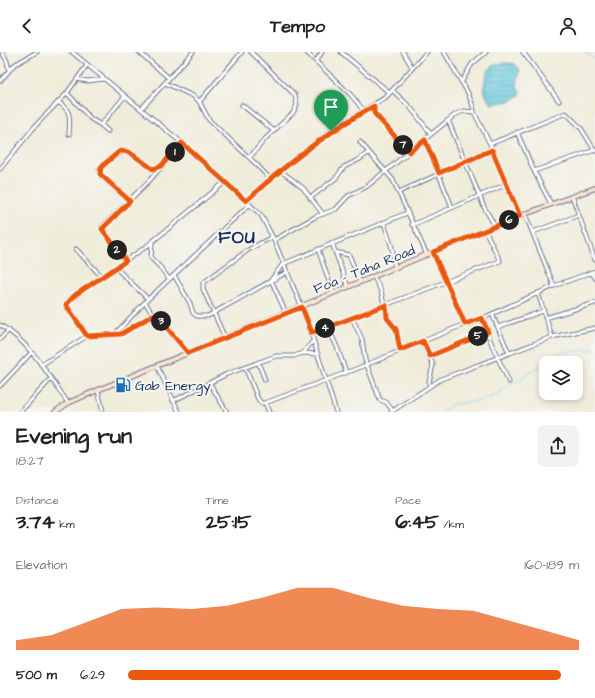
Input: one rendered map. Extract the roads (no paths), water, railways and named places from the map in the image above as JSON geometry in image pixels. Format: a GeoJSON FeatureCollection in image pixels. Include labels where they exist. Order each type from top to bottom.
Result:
{"type":"FeatureCollection","features":[{"type":"Feature","properties":{"kind":"street"},"geometry":{"type":"LineString","coordinates":[[2,52],[7,61],[9,70]]}},
{"type":"Feature","properties":{"kind":"street"},"geometry":{"type":"LineString","coordinates":[[0,81],[9,70],[19,62],[37,52]]}},
{"type":"Feature","properties":{"kind":"street"},"geometry":{"type":"LineString","coordinates":[[72,52],[182,143],[261,215],[273,239],[312,333],[313,342],[327,379],[336,412]]}},
{"type":"Feature","properties":{"kind":"street"},"geometry":{"type":"LineString","coordinates":[[141,109],[193,52]]}},
{"type":"Feature","properties":{"kind":"street"},"geometry":{"type":"LineString","coordinates":[[199,102],[242,52]]}},
{"type":"Feature","properties":{"kind":"street"},"geometry":{"type":"LineString","coordinates":[[250,157],[296,109],[297,99],[281,80],[251,52]]}},
{"type":"Feature","properties":{"kind":"street"},"geometry":{"type":"LineString","coordinates":[[306,52],[351,95],[364,111]]}},
{"type":"Feature","properties":{"kind":"street"},"geometry":{"type":"LineString","coordinates":[[316,61],[322,52]]}},
{"type":"Feature","properties":{"kind":"street"},"geometry":{"type":"LineString","coordinates":[[341,52],[374,82],[391,91],[410,107],[431,134]]}},
{"type":"Feature","properties":{"kind":"street"},"geometry":{"type":"LineString","coordinates":[[403,52],[412,68]]}},
{"type":"Feature","properties":{"kind":"street"},"geometry":{"type":"LineString","coordinates":[[246,201],[331,131],[374,106],[391,91],[427,52]]}},
{"type":"Feature","properties":{"kind":"street"},"geometry":{"type":"LineString","coordinates":[[444,52],[462,81],[472,101],[474,112],[490,144],[520,216]]}},
{"type":"Feature","properties":{"kind":"street"},"geometry":{"type":"LineString","coordinates":[[462,81],[469,67],[486,52]]}},
{"type":"Feature","properties":{"kind":"street"},"geometry":{"type":"LineString","coordinates":[[523,52],[559,101]]}},
{"type":"Feature","properties":{"kind":"street"},"geometry":{"type":"LineString","coordinates":[[142,53],[169,78]]}},
{"type":"Feature","properties":{"kind":"street"},"geometry":{"type":"LineString","coordinates":[[0,169],[67,93],[87,65]]}},
{"type":"Feature","properties":{"kind":"street"},"geometry":{"type":"LineString","coordinates":[[77,79],[87,81],[104,79]]}},
{"type":"Feature","properties":{"kind":"street"},"geometry":{"type":"LineString","coordinates":[[165,83],[193,96],[199,102],[209,120],[250,157],[270,180]]}},
{"type":"Feature","properties":{"kind":"street"},"geometry":{"type":"LineString","coordinates":[[67,93],[91,119],[101,125],[108,132]]}},
{"type":"Feature","properties":{"kind":"street"},"geometry":{"type":"LineString","coordinates":[[101,125],[125,96]]}},
{"type":"Feature","properties":{"kind":"street"},"geometry":{"type":"LineString","coordinates":[[58,102],[67,108],[70,119],[69,134]]}},
{"type":"Feature","properties":{"kind":"street"},"geometry":{"type":"LineString","coordinates":[[242,104],[274,131]]}},
{"type":"Feature","properties":{"kind":"street"},"geometry":{"type":"LineString","coordinates":[[374,106],[374,113],[409,152]]}},
{"type":"Feature","properties":{"kind":"street"},"geometry":{"type":"LineString","coordinates":[[225,338],[203,289],[202,283],[248,250],[336,209],[348,196],[366,187],[448,120],[462,111],[474,112]]}},
{"type":"Feature","properties":{"kind":"street"},"geometry":{"type":"LineString","coordinates":[[490,144],[566,113],[575,120],[595,150],[534,171]]}},
{"type":"Feature","properties":{"kind":"street"},"geometry":{"type":"LineString","coordinates":[[448,120],[484,207],[495,226]]}},
{"type":"Feature","properties":{"kind":"street"},"geometry":{"type":"LineString","coordinates":[[517,132],[534,171],[551,204]]}},
{"type":"Feature","properties":{"kind":"street"},"geometry":{"type":"LineString","coordinates":[[425,140],[452,207]]}},
{"type":"Feature","properties":{"kind":"street"},"geometry":{"type":"LineString","coordinates":[[360,142],[377,164],[386,171],[399,192],[412,225],[427,255]]}},
{"type":"Feature","properties":{"kind":"street"},"geometry":{"type":"LineString","coordinates":[[126,261],[102,229],[130,201],[182,143]]}},
{"type":"Feature","properties":{"kind":"street"},"geometry":{"type":"LineString","coordinates":[[399,192],[492,150]]}},
{"type":"Feature","properties":{"kind":"street"},"geometry":{"type":"LineString","coordinates":[[130,201],[101,176],[101,167],[120,151],[135,155],[152,169],[161,166]]}},
{"type":"Feature","properties":{"kind":"street"},"geometry":{"type":"LineString","coordinates":[[310,198],[336,178],[344,167],[360,160],[369,152]]}},
{"type":"Feature","properties":{"kind":"street"},"geometry":{"type":"LineString","coordinates":[[281,172],[303,188],[323,214]]}},
{"type":"Feature","properties":{"kind":"street"},"geometry":{"type":"LineString","coordinates":[[87,336],[66,305],[75,295],[152,243],[225,182]]}},
{"type":"Feature","properties":{"kind":"street"},"geometry":{"type":"LineString","coordinates":[[412,225],[507,184]]}},
{"type":"Feature","properties":{"kind":"street","name":"Foa - Taha Road"},"geometry":{"type":"LineString","coordinates":[[55,412],[68,403],[98,390],[302,307],[485,230],[595,188]]}},
{"type":"Feature","properties":{"kind":"street"},"geometry":{"type":"LineString","coordinates":[[572,196],[595,260]]}},
{"type":"Feature","properties":{"kind":"street"},"geometry":{"type":"LineString","coordinates":[[115,334],[147,300],[250,204]]}},
{"type":"Feature","properties":{"kind":"street"},"geometry":{"type":"LineString","coordinates":[[271,280],[283,264],[407,213]]}},
{"type":"Feature","properties":{"kind":"street"},"geometry":{"type":"LineString","coordinates":[[525,214],[554,286]]}},
{"type":"Feature","properties":{"kind":"street"},"geometry":{"type":"LineString","coordinates":[[533,232],[579,215]]}},
{"type":"Feature","properties":{"kind":"street"},"geometry":{"type":"LineString","coordinates":[[384,223],[392,248],[395,268]]}},
{"type":"Feature","properties":{"kind":"street"},"geometry":{"type":"LineString","coordinates":[[312,333],[500,261],[485,230]]}},
{"type":"Feature","properties":{"kind":"street"},"geometry":{"type":"LineString","coordinates":[[152,243],[151,258],[169,279]]}},
{"type":"Feature","properties":{"kind":"street"},"geometry":{"type":"LineString","coordinates":[[332,243],[348,287]]}},
{"type":"Feature","properties":{"kind":"street"},"geometry":{"type":"LineString","coordinates":[[76,249],[102,277]]}},
{"type":"Feature","properties":{"kind":"street"},"geometry":{"type":"LineString","coordinates":[[318,249],[333,293]]}},
{"type":"Feature","properties":{"kind":"street"},"geometry":{"type":"LineString","coordinates":[[335,252],[349,255],[360,282]]}},
{"type":"Feature","properties":{"kind":"street"},"geometry":{"type":"LineString","coordinates":[[433,252],[465,324]]}},
{"type":"Feature","properties":{"kind":"street"},"geometry":{"type":"LineString","coordinates":[[116,268],[147,300],[153,315],[163,323],[188,353]]}},
{"type":"Feature","properties":{"kind":"street"},"geometry":{"type":"LineString","coordinates":[[174,275],[190,302],[194,315],[208,316],[287,272]]}},
{"type":"Feature","properties":{"kind":"street"},"geometry":{"type":"LineString","coordinates":[[245,367],[260,402],[265,403],[492,314],[554,286],[593,272],[595,278]]}},
{"type":"Feature","properties":{"kind":"street"},"geometry":{"type":"LineString","coordinates":[[374,277],[386,305],[387,318],[396,329],[400,350]]}},
{"type":"Feature","properties":{"kind":"street"},"geometry":{"type":"LineString","coordinates":[[271,280],[286,313]]}},
{"type":"Feature","properties":{"kind":"street"},"geometry":{"type":"LineString","coordinates":[[538,293],[552,337]]}},
{"type":"Feature","properties":{"kind":"street"},"geometry":{"type":"LineString","coordinates":[[545,318],[595,303]]}},
{"type":"Feature","properties":{"kind":"street"},"geometry":{"type":"LineString","coordinates":[[498,327],[543,311]]}},
{"type":"Feature","properties":{"kind":"street"},"geometry":{"type":"LineString","coordinates":[[492,314],[509,353]]}},
{"type":"Feature","properties":{"kind":"street"},"geometry":{"type":"LineString","coordinates":[[41,365],[87,336],[126,332],[153,315]]}},
{"type":"Feature","properties":{"kind":"street"},"geometry":{"type":"LineString","coordinates":[[352,318],[362,339],[367,364],[380,400],[386,402],[392,411],[441,379],[552,337],[595,328]]}},
{"type":"Feature","properties":{"kind":"street"},"geometry":{"type":"LineString","coordinates":[[482,318],[492,345],[499,357],[509,382]]}},
{"type":"Feature","properties":{"kind":"street"},"geometry":{"type":"LineString","coordinates":[[0,325],[9,330],[31,353],[68,403]]}},
{"type":"Feature","properties":{"kind":"street"},"geometry":{"type":"LineString","coordinates":[[328,327],[346,372]]}},
{"type":"Feature","properties":{"kind":"street"},"geometry":{"type":"LineString","coordinates":[[0,339],[9,330]]}},
{"type":"Feature","properties":{"kind":"street"},"geometry":{"type":"LineString","coordinates":[[430,356],[488,332]]}},
{"type":"Feature","properties":{"kind":"street"},"geometry":{"type":"LineString","coordinates":[[423,341],[430,356],[433,369],[429,382],[430,386]]}},
{"type":"Feature","properties":{"kind":"street"},"geometry":{"type":"LineString","coordinates":[[303,353],[313,342]]}},
{"type":"Feature","properties":{"kind":"street"},"geometry":{"type":"LineString","coordinates":[[0,386],[31,353]]}},
{"type":"Feature","properties":{"kind":"street"},"geometry":{"type":"LineString","coordinates":[[174,401],[258,362],[281,355],[294,356],[303,353],[318,354]]}},
{"type":"Feature","properties":{"kind":"street"},"geometry":{"type":"LineString","coordinates":[[258,362],[265,380]]}},
{"type":"Feature","properties":{"kind":"street"},"geometry":{"type":"LineString","coordinates":[[157,366],[179,412]]}},
{"type":"Feature","properties":{"kind":"street"},"geometry":{"type":"LineString","coordinates":[[20,412],[51,379]]}},
{"type":"Feature","properties":{"kind":"street"},"geometry":{"type":"LineString","coordinates":[[210,384],[227,412]]}},
{"type":"Feature","properties":{"kind":"street"},"geometry":{"type":"LineString","coordinates":[[98,390],[102,412]]}},
{"type":"Feature","properties":{"kind":"street"},"geometry":{"type":"LineString","coordinates":[[265,403],[269,412]]}},
{"type":"Feature","properties":{"kind":"water"},"geometry":{"type":"Polygon","coordinates":[[[509,63],[515,64],[520,69],[517,86],[521,94],[511,101],[492,104],[486,96],[484,85],[487,74],[495,65],[509,63]]]}},
{"type":"Feature","properties":{"kind":"waterway"},"geometry":{"type":"LineString","coordinates":[[585,52],[595,60]]}},
{"type":"Feature","properties":{"kind":"waterway"},"geometry":{"type":"LineString","coordinates":[[441,412],[453,404],[484,400],[495,395],[558,354],[571,351],[595,349]]}},
{"type":"Feature","properties":{"kind":"place","name":"Gab Energy"},"geometry":{"type":"Point","coordinates":[123,385]}},
{"type":"Feature","properties":{"kind":"district","name":"FOU"},"geometry":{"type":"Point","coordinates":[237,237]}}]}
